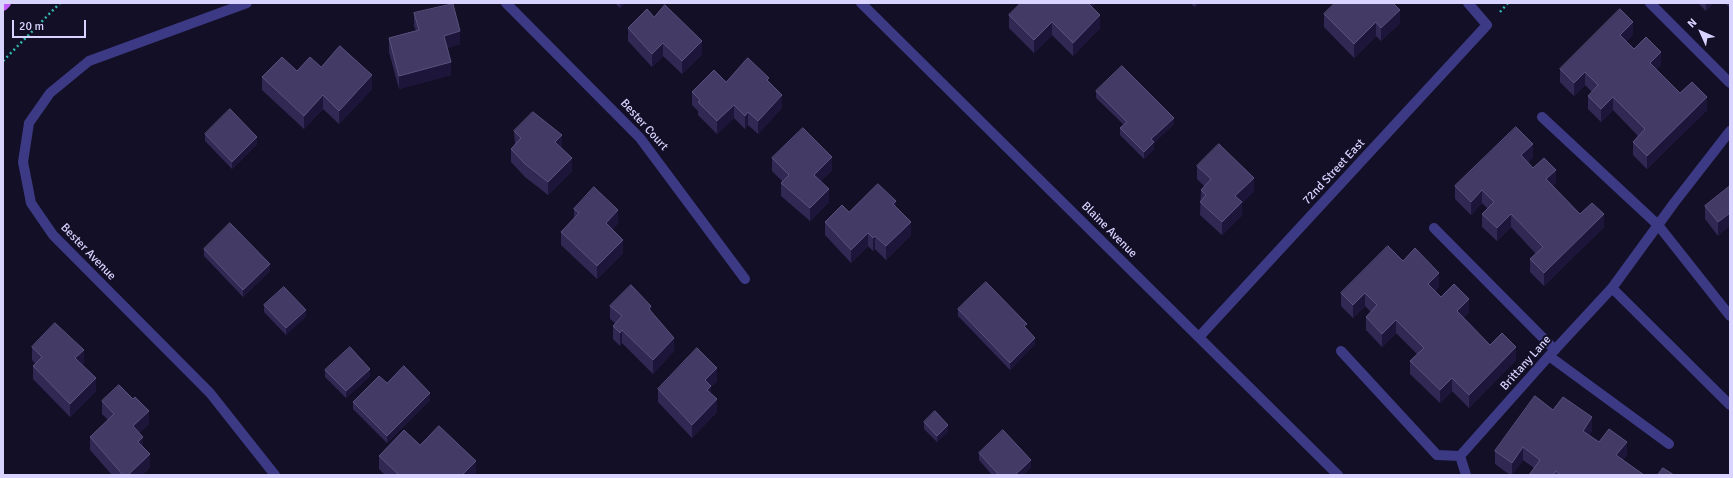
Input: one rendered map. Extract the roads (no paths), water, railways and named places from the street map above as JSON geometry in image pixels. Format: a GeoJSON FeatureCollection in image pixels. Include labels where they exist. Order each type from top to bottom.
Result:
{"type":"FeatureCollection","features":[{"type":"Feature","properties":{"kind":"main road"},"geometry":{"type":"LineString","coordinates":[[3,6],[6,3]]}},
{"type":"Feature","properties":{"kind":"street","name":"Bester Avenue"},"geometry":{"type":"LineString","coordinates":[[247,3],[89,61],[50,93],[29,123],[23,162],[31,203],[53,235],[210,393],[275,475]]}},
{"type":"Feature","properties":{"kind":"street","name":"Bester Court"},"geometry":{"type":"LineString","coordinates":[[506,3],[640,138],[745,279]]}},
{"type":"Feature","properties":{"kind":"street","name":"Blaine Avenue"},"geometry":{"type":"LineString","coordinates":[[861,3],[1338,475]]}},
{"type":"Feature","properties":{"kind":"street","name":"72nd Street East"},"geometry":{"type":"LineString","coordinates":[[1199,337],[1487,25],[1468,3]]}},
{"type":"Feature","properties":{"kind":"street"},"geometry":{"type":"LineString","coordinates":[[1650,3],[1730,83]]}},
{"type":"Feature","properties":{"kind":"street"},"geometry":{"type":"LineString","coordinates":[[1542,117],[1658,225],[1730,316]]}},
{"type":"Feature","properties":{"kind":"street","name":"Brittany Lane"},"geometry":{"type":"LineString","coordinates":[[1460,456],[1612,288],[1730,131]]}},
{"type":"Feature","properties":{"kind":"street"},"geometry":{"type":"LineString","coordinates":[[1434,228],[1552,353],[1669,444]]}},
{"type":"Feature","properties":{"kind":"street"},"geometry":{"type":"LineString","coordinates":[[1612,288],[1730,405]]}},
{"type":"Feature","properties":{"kind":"street"},"geometry":{"type":"LineString","coordinates":[[1341,351],[1437,455],[1460,456],[1466,475]]}}]}
